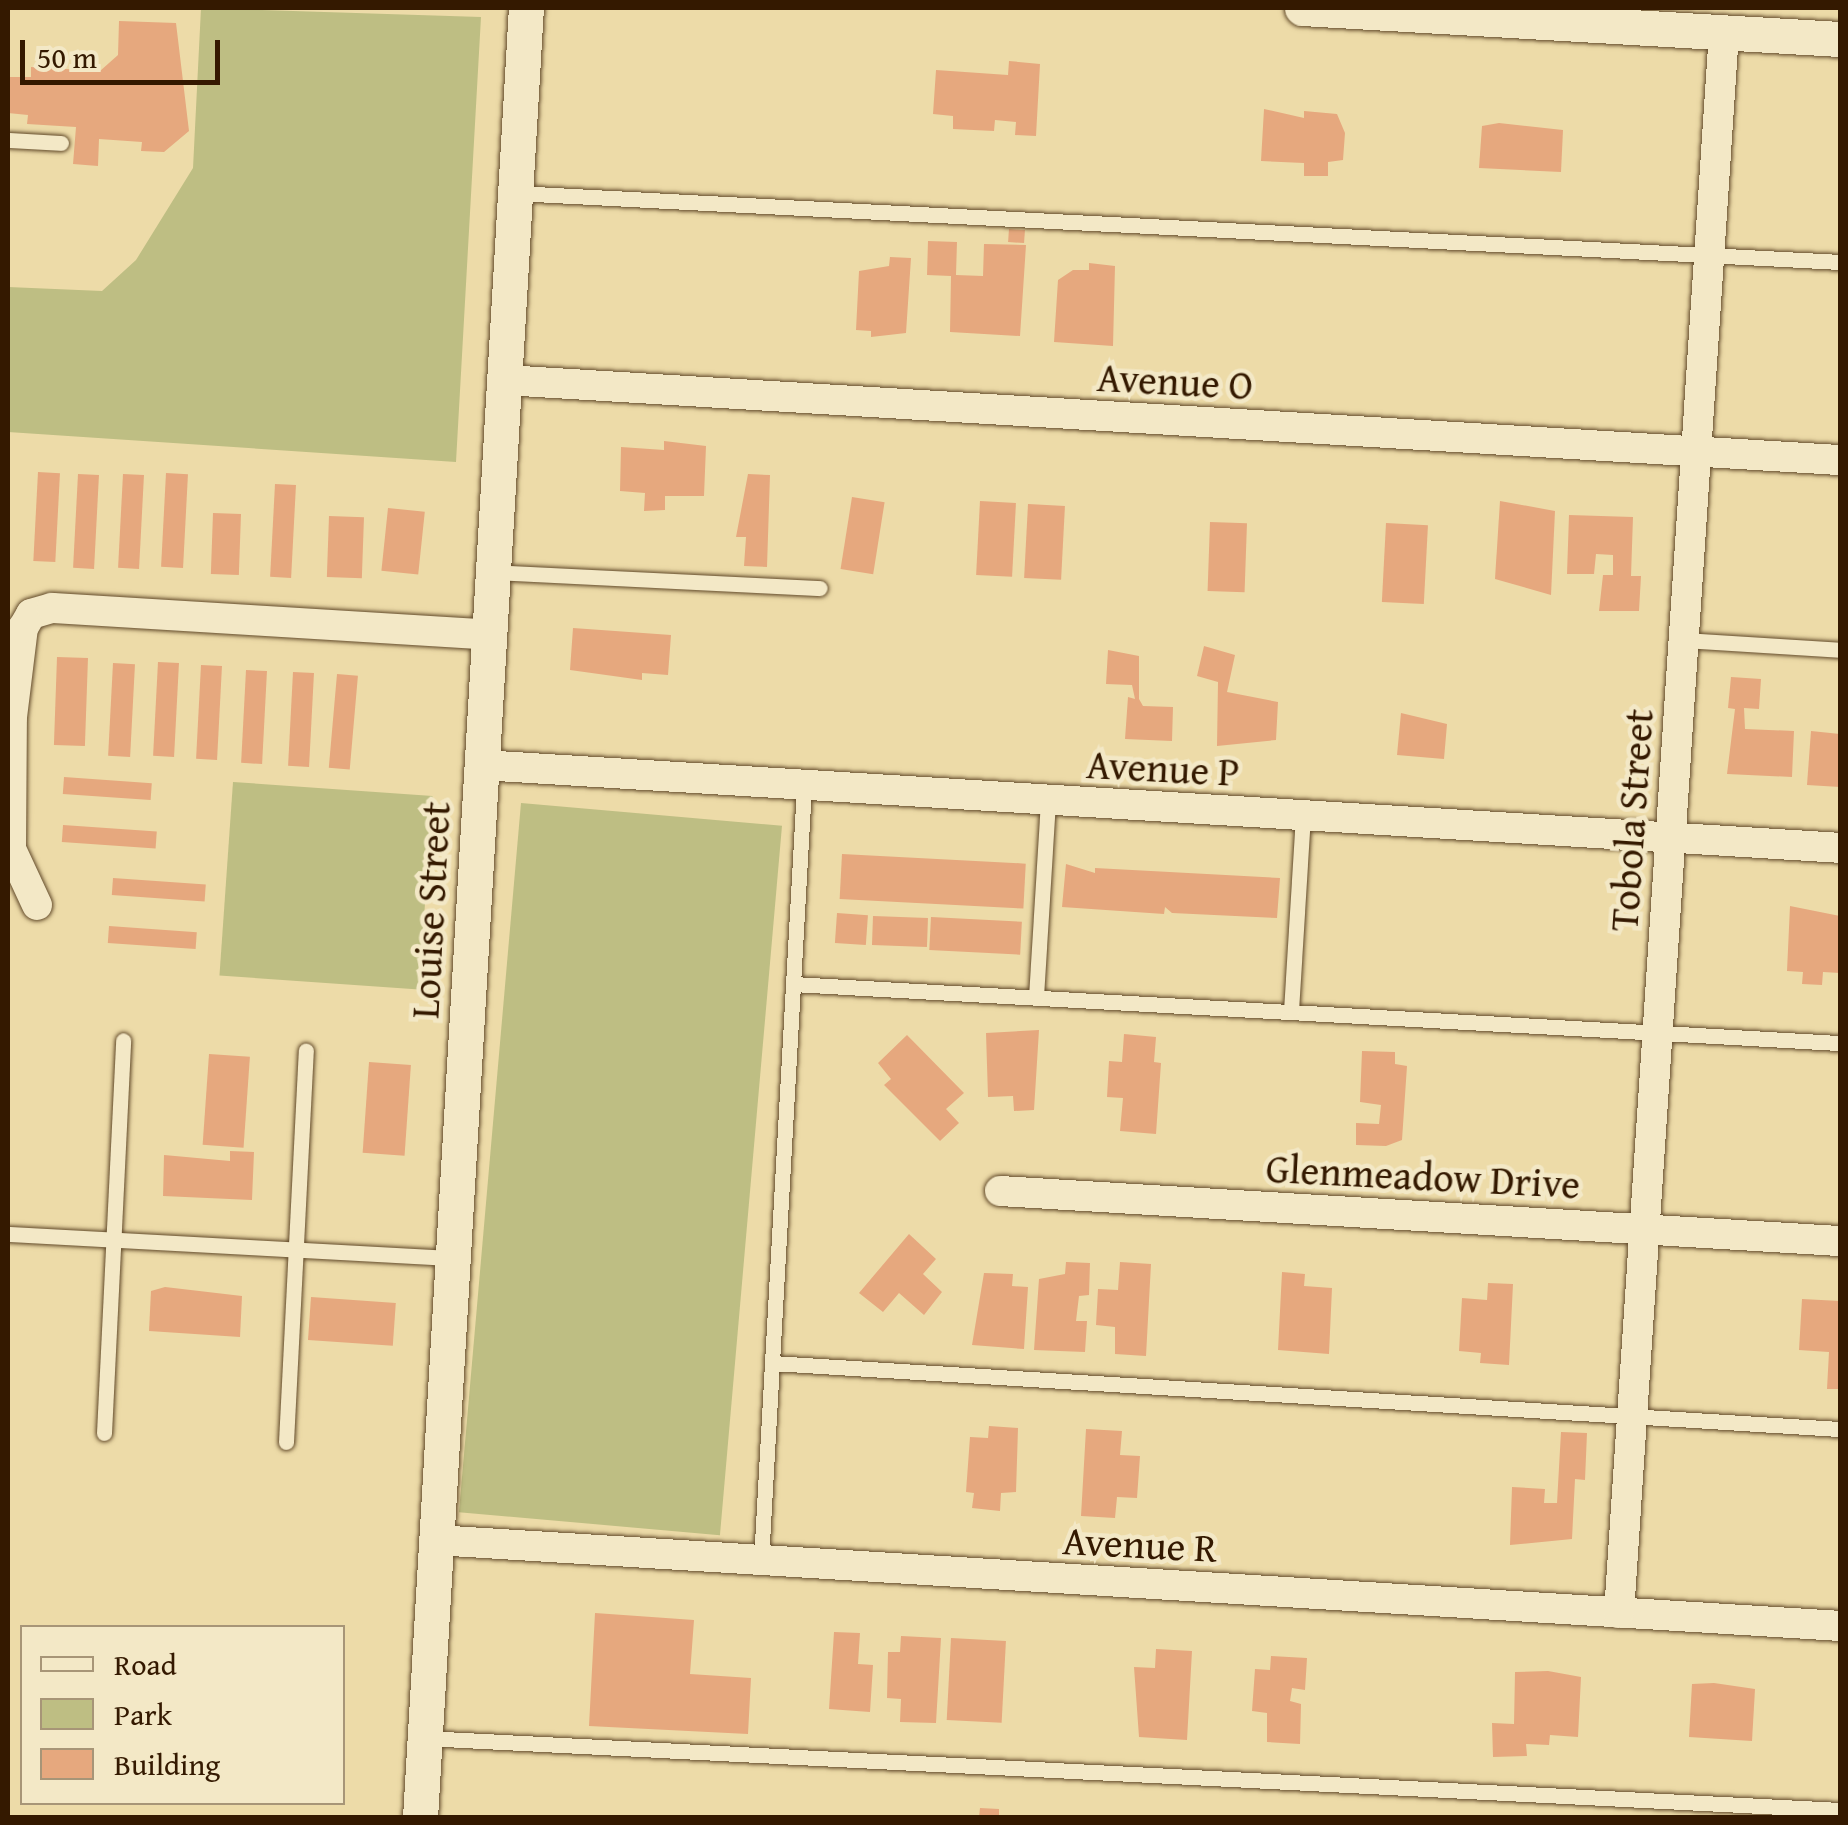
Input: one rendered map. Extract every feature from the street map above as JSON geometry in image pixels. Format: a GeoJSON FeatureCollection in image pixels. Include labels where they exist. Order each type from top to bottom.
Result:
{"type":"FeatureCollection","features":[{"type":"Feature","properties":{"kind":"street","name":"Louise Street"},"geometry":{"type":"LineString","coordinates":[[420,1818],[526,8]]}},
{"type":"Feature","properties":{"kind":"street"},"geometry":{"type":"LineString","coordinates":[[1302,8],[1630,17],[1724,32],[1840,39]]}},
{"type":"Feature","properties":{"kind":"street","name":"Tobola Street"},"geometry":{"type":"LineString","coordinates":[[1618,1613],[1724,32]]}},
{"type":"Feature","properties":{"kind":"street","name":"Avenue O"},"geometry":{"type":"LineString","coordinates":[[504,380],[1840,460]]}},
{"type":"Feature","properties":{"kind":"street"},"geometry":{"type":"LineString","coordinates":[[37,904],[10,849],[10,717],[23,628],[31,614],[52,608],[488,636]]}},
{"type":"Feature","properties":{"kind":"street","name":"Avenue P"},"geometry":{"type":"LineString","coordinates":[[482,765],[1840,848]]}},
{"type":"Feature","properties":{"kind":"street","name":"Glenmeadow Drive"},"geometry":{"type":"LineString","coordinates":[[1000,1191],[1840,1242]]}},
{"type":"Feature","properties":{"kind":"street","name":"Avenue R"},"geometry":{"type":"LineString","coordinates":[[436,1540],[1840,1626]]}},
{"type":"Feature","properties":{"kind":"lane"},"geometry":{"type":"LineString","coordinates":[[8,140],[61,144]]}},
{"type":"Feature","properties":{"kind":"lane"},"geometry":{"type":"LineString","coordinates":[[515,192],[1840,262]]}},
{"type":"Feature","properties":{"kind":"lane"},"geometry":{"type":"LineString","coordinates":[[492,572],[820,588]]}},
{"type":"Feature","properties":{"kind":"lane"},"geometry":{"type":"LineString","coordinates":[[1683,640],[1840,650]]}},
{"type":"Feature","properties":{"kind":"lane"},"geometry":{"type":"LineString","coordinates":[[761,1561],[804,786]]}},
{"type":"Feature","properties":{"kind":"lane"},"geometry":{"type":"LineString","coordinates":[[1036,997],[1048,801]]}},
{"type":"Feature","properties":{"kind":"lane"},"geometry":{"type":"LineString","coordinates":[[1291,1012],[1302,816]]}},
{"type":"Feature","properties":{"kind":"lane"},"geometry":{"type":"LineString","coordinates":[[793,984],[1840,1043]]}},
{"type":"Feature","properties":{"kind":"lane"},"geometry":{"type":"LineString","coordinates":[[104,1433],[123,1040]]}},
{"type":"Feature","properties":{"kind":"lane"},"geometry":{"type":"LineString","coordinates":[[286,1442],[306,1051]]}},
{"type":"Feature","properties":{"kind":"lane"},"geometry":{"type":"LineString","coordinates":[[8,1234],[452,1258]]}},
{"type":"Feature","properties":{"kind":"lane"},"geometry":{"type":"LineString","coordinates":[[772,1362],[1840,1428]]}},
{"type":"Feature","properties":{"kind":"lane"},"geometry":{"type":"LineString","coordinates":[[424,1738],[1840,1810]]}},
{"type":"Feature","properties":{"kind":"green space"},"geometry":{"type":"Polygon","coordinates":[[[201,8],[481,17],[456,462],[8,432],[8,287],[102,291],[136,260],[193,168],[201,8]]]}},
{"type":"Feature","properties":{"kind":"green space"},"geometry":{"type":"Polygon","coordinates":[[[233,782],[433,796],[419,989],[219,976],[233,782]]]}},
{"type":"Feature","properties":{"kind":"green space"},"geometry":{"type":"Polygon","coordinates":[[[521,803],[782,826],[720,1535],[459,1512],[521,803]]]}},
{"type":"Feature","properties":{"kind":"building"},"geometry":{"type":"Polygon","coordinates":[[[119,21],[176,23],[189,131],[164,152],[141,151],[142,142],[99,139],[98,166],[73,164],[76,127],[27,124],[28,115],[8,113],[8,77],[31,77],[31,67],[100,71],[118,55],[119,21]]]}},
{"type":"Feature","properties":{"kind":"building"},"geometry":{"type":"Polygon","coordinates":[[[1009,61],[1040,64],[1036,136],[1015,135],[1016,122],[995,120],[994,131],[953,129],[953,116],[933,114],[936,70],[1008,75],[1009,61]]]}},
{"type":"Feature","properties":{"kind":"building"},"geometry":{"type":"Polygon","coordinates":[[[1264,109],[1304,118],[1304,111],[1337,114],[1345,133],[1343,160],[1328,162],[1328,176],[1304,176],[1304,163],[1261,161],[1264,109]]]}},
{"type":"Feature","properties":{"kind":"building"},"geometry":{"type":"Polygon","coordinates":[[[1499,123],[1563,130],[1561,172],[1479,168],[1482,126],[1499,123]]]}},
{"type":"Feature","properties":{"kind":"building"},"geometry":{"type":"Polygon","coordinates":[[[1009,229],[1025,230],[1024,243],[1008,242],[1009,229]]]}},
{"type":"Feature","properties":{"kind":"building"},"geometry":{"type":"Polygon","coordinates":[[[928,241],[957,242],[956,275],[983,276],[984,244],[1026,245],[1020,336],[950,332],[951,276],[927,275],[928,241]]]}},
{"type":"Feature","properties":{"kind":"building"},"geometry":{"type":"Polygon","coordinates":[[[890,257],[911,258],[906,333],[871,337],[871,331],[856,330],[859,271],[889,266],[890,257]]]}},
{"type":"Feature","properties":{"kind":"building"},"geometry":{"type":"Polygon","coordinates":[[[1089,263],[1115,266],[1113,346],[1054,342],[1058,280],[1073,270],[1089,270],[1089,263]]]}},
{"type":"Feature","properties":{"kind":"building"},"geometry":{"type":"Polygon","coordinates":[[[664,441],[706,446],[704,496],[665,496],[665,510],[644,511],[645,493],[620,491],[621,447],[664,450],[664,441]]]}},
{"type":"Feature","properties":{"kind":"building"},"geometry":{"type":"Polygon","coordinates":[[[38,472],[60,473],[55,562],[33,561],[38,472]]]}},
{"type":"Feature","properties":{"kind":"building"},"geometry":{"type":"Polygon","coordinates":[[[166,473],[188,474],[183,568],[161,567],[166,473]]]}},
{"type":"Feature","properties":{"kind":"building"},"geometry":{"type":"Polygon","coordinates":[[[78,474],[99,475],[94,569],[73,568],[78,474]]]}},
{"type":"Feature","properties":{"kind":"building"},"geometry":{"type":"Polygon","coordinates":[[[123,474],[144,475],[139,569],[118,568],[123,474]]]}},
{"type":"Feature","properties":{"kind":"building"},"geometry":{"type":"Polygon","coordinates":[[[748,474],[770,475],[767,567],[744,566],[746,537],[736,537],[748,474]]]}},
{"type":"Feature","properties":{"kind":"building"},"geometry":{"type":"Polygon","coordinates":[[[275,484],[296,485],[291,578],[270,577],[275,484]]]}},
{"type":"Feature","properties":{"kind":"building"},"geometry":{"type":"Polygon","coordinates":[[[852,497],[885,502],[873,574],[841,569],[852,497]]]}},
{"type":"Feature","properties":{"kind":"building"},"geometry":{"type":"Polygon","coordinates":[[[980,501],[1016,503],[1012,577],[976,575],[980,501]]]}},
{"type":"Feature","properties":{"kind":"building"},"geometry":{"type":"Polygon","coordinates":[[[1500,501],[1555,511],[1551,595],[1495,579],[1500,501]]]}},
{"type":"Feature","properties":{"kind":"building"},"geometry":{"type":"Polygon","coordinates":[[[1028,504],[1065,506],[1061,580],[1024,578],[1028,504]]]}},
{"type":"Feature","properties":{"kind":"building"},"geometry":{"type":"Polygon","coordinates":[[[388,508],[425,512],[418,575],[381,571],[388,508]]]}},
{"type":"Feature","properties":{"kind":"building"},"geometry":{"type":"Polygon","coordinates":[[[213,513],[241,514],[239,575],[211,574],[213,513]]]}},
{"type":"Feature","properties":{"kind":"building"},"geometry":{"type":"Polygon","coordinates":[[[1569,515],[1633,517],[1631,576],[1641,576],[1639,611],[1599,611],[1603,575],[1613,575],[1613,555],[1596,554],[1594,574],[1567,574],[1569,515]]]}},
{"type":"Feature","properties":{"kind":"building"},"geometry":{"type":"Polygon","coordinates":[[[329,516],[364,517],[362,578],[327,577],[329,516]]]}},
{"type":"Feature","properties":{"kind":"building"},"geometry":{"type":"Polygon","coordinates":[[[1210,522],[1247,523],[1245,592],[1208,591],[1210,522]]]}},
{"type":"Feature","properties":{"kind":"building"},"geometry":{"type":"Polygon","coordinates":[[[1386,523],[1428,525],[1424,604],[1382,602],[1386,523]]]}},
{"type":"Feature","properties":{"kind":"building"},"geometry":{"type":"Polygon","coordinates":[[[573,628],[671,635],[668,675],[642,673],[642,680],[570,670],[573,628]]]}},
{"type":"Feature","properties":{"kind":"building"},"geometry":{"type":"Polygon","coordinates":[[[1204,646],[1235,655],[1227,692],[1278,702],[1276,740],[1217,746],[1218,682],[1197,676],[1204,646]]]}},
{"type":"Feature","properties":{"kind":"building"},"geometry":{"type":"Polygon","coordinates":[[[1108,650],[1139,656],[1139,699],[1143,706],[1173,707],[1172,741],[1125,739],[1128,697],[1135,699],[1132,685],[1106,684],[1108,650]]]}},
{"type":"Feature","properties":{"kind":"building"},"geometry":{"type":"Polygon","coordinates":[[[57,657],[88,658],[85,746],[54,745],[57,657]]]}},
{"type":"Feature","properties":{"kind":"building"},"geometry":{"type":"Polygon","coordinates":[[[158,662],[179,663],[174,757],[153,756],[158,662]]]}},
{"type":"Feature","properties":{"kind":"building"},"geometry":{"type":"Polygon","coordinates":[[[113,663],[135,664],[130,757],[108,756],[113,663]]]}},
{"type":"Feature","properties":{"kind":"building"},"geometry":{"type":"Polygon","coordinates":[[[201,665],[222,666],[217,760],[196,759],[201,665]]]}},
{"type":"Feature","properties":{"kind":"building"},"geometry":{"type":"Polygon","coordinates":[[[246,670],[267,671],[262,764],[241,763],[246,670]]]}},
{"type":"Feature","properties":{"kind":"building"},"geometry":{"type":"Polygon","coordinates":[[[293,672],[314,673],[309,767],[288,766],[293,672]]]}},
{"type":"Feature","properties":{"kind":"building"},"geometry":{"type":"Polygon","coordinates":[[[337,674],[358,676],[350,769],[329,768],[337,674]]]}},
{"type":"Feature","properties":{"kind":"building"},"geometry":{"type":"Polygon","coordinates":[[[1731,677],[1761,679],[1759,709],[1744,708],[1745,729],[1794,731],[1792,777],[1727,774],[1735,709],[1728,708],[1731,677]]]}},
{"type":"Feature","properties":{"kind":"building"},"geometry":{"type":"Polygon","coordinates":[[[1401,713],[1447,724],[1444,759],[1397,755],[1401,713]]]}},
{"type":"Feature","properties":{"kind":"building"},"geometry":{"type":"Polygon","coordinates":[[[1811,731],[1840,734],[1840,787],[1807,785],[1811,731]]]}},
{"type":"Feature","properties":{"kind":"building"},"geometry":{"type":"Polygon","coordinates":[[[64,777],[152,783],[151,800],[63,794],[64,777]]]}},
{"type":"Feature","properties":{"kind":"building"},"geometry":{"type":"Polygon","coordinates":[[[63,825],[157,832],[156,849],[62,842],[63,825]]]}},
{"type":"Feature","properties":{"kind":"building"},"geometry":{"type":"Polygon","coordinates":[[[842,854],[1026,864],[1023,909],[840,899],[842,854]]]}},
{"type":"Feature","properties":{"kind":"building"},"geometry":{"type":"Polygon","coordinates":[[[1066,864],[1095,873],[1095,868],[1280,878],[1277,918],[1172,913],[1165,907],[1164,914],[1062,907],[1066,864]]]}},
{"type":"Feature","properties":{"kind":"building"},"geometry":{"type":"Polygon","coordinates":[[[113,878],[206,884],[205,901],[112,895],[113,878]]]}},
{"type":"Feature","properties":{"kind":"building"},"geometry":{"type":"Polygon","coordinates":[[[1790,906],[1840,916],[1840,973],[1823,972],[1822,985],[1802,984],[1803,972],[1787,971],[1790,906]]]}},
{"type":"Feature","properties":{"kind":"building"},"geometry":{"type":"Polygon","coordinates":[[[837,913],[868,915],[866,945],[835,943],[837,913]]]}},
{"type":"Feature","properties":{"kind":"building"},"geometry":{"type":"Polygon","coordinates":[[[873,916],[928,918],[927,947],[872,945],[873,916]]]}},
{"type":"Feature","properties":{"kind":"building"},"geometry":{"type":"Polygon","coordinates":[[[931,917],[1022,922],[1020,955],[929,950],[931,917]]]}},
{"type":"Feature","properties":{"kind":"building"},"geometry":{"type":"Polygon","coordinates":[[[109,926],[197,932],[196,949],[108,943],[109,926]]]}},
{"type":"Feature","properties":{"kind":"building"},"geometry":{"type":"Polygon","coordinates":[[[1039,1030],[1034,1110],[1014,1111],[1013,1096],[988,1097],[986,1033],[1039,1030]]]}},
{"type":"Feature","properties":{"kind":"building"},"geometry":{"type":"Polygon","coordinates":[[[1124,1034],[1156,1037],[1154,1062],[1161,1063],[1156,1134],[1120,1131],[1123,1098],[1107,1097],[1109,1061],[1122,1062],[1124,1034]]]}},
{"type":"Feature","properties":{"kind":"building"},"geometry":{"type":"Polygon","coordinates":[[[907,1035],[964,1093],[946,1109],[959,1123],[940,1141],[884,1085],[891,1079],[878,1063],[907,1035]]]}},
{"type":"Feature","properties":{"kind":"building"},"geometry":{"type":"Polygon","coordinates":[[[1362,1051],[1395,1052],[1395,1064],[1407,1066],[1402,1140],[1386,1146],[1356,1145],[1356,1123],[1379,1124],[1381,1105],[1360,1102],[1362,1051]]]}},
{"type":"Feature","properties":{"kind":"building"},"geometry":{"type":"Polygon","coordinates":[[[209,1054],[250,1057],[244,1148],[203,1145],[209,1054]]]}},
{"type":"Feature","properties":{"kind":"building"},"geometry":{"type":"Polygon","coordinates":[[[369,1062],[411,1065],[405,1156],[363,1153],[369,1062]]]}},
{"type":"Feature","properties":{"kind":"building"},"geometry":{"type":"Polygon","coordinates":[[[230,1151],[254,1152],[252,1200],[163,1196],[164,1155],[230,1161],[230,1151]]]}},
{"type":"Feature","properties":{"kind":"building"},"geometry":{"type":"Polygon","coordinates":[[[909,1234],[936,1259],[923,1274],[942,1292],[924,1315],[899,1293],[883,1312],[859,1293],[909,1234]]]}},
{"type":"Feature","properties":{"kind":"building"},"geometry":{"type":"Polygon","coordinates":[[[1066,1262],[1090,1263],[1089,1295],[1079,1296],[1076,1321],[1087,1321],[1085,1352],[1034,1350],[1039,1279],[1065,1274],[1066,1262]]]}},
{"type":"Feature","properties":{"kind":"building"},"geometry":{"type":"Polygon","coordinates":[[[1120,1262],[1151,1264],[1146,1356],[1115,1354],[1115,1327],[1096,1325],[1098,1289],[1118,1290],[1120,1262]]]}},
{"type":"Feature","properties":{"kind":"building"},"geometry":{"type":"Polygon","coordinates":[[[1282,1272],[1305,1274],[1304,1286],[1332,1288],[1329,1354],[1278,1350],[1282,1272]]]}},
{"type":"Feature","properties":{"kind":"building"},"geometry":{"type":"Polygon","coordinates":[[[984,1273],[1013,1274],[1012,1286],[1028,1287],[1024,1349],[972,1345],[984,1273]]]}},
{"type":"Feature","properties":{"kind":"building"},"geometry":{"type":"Polygon","coordinates":[[[1488,1283],[1513,1284],[1509,1365],[1480,1363],[1481,1353],[1459,1351],[1462,1298],[1487,1300],[1488,1283]]]}},
{"type":"Feature","properties":{"kind":"building"},"geometry":{"type":"Polygon","coordinates":[[[165,1287],[242,1296],[240,1337],[149,1331],[151,1291],[165,1287]]]}},
{"type":"Feature","properties":{"kind":"building"},"geometry":{"type":"Polygon","coordinates":[[[311,1297],[396,1303],[393,1346],[308,1340],[311,1297]]]}},
{"type":"Feature","properties":{"kind":"building"},"geometry":{"type":"Polygon","coordinates":[[[1802,1299],[1840,1301],[1840,1389],[1827,1389],[1829,1352],[1799,1350],[1802,1299]]]}},
{"type":"Feature","properties":{"kind":"building"},"geometry":{"type":"Polygon","coordinates":[[[989,1426],[1018,1428],[1016,1492],[1001,1493],[1000,1511],[972,1508],[974,1493],[966,1492],[970,1437],[988,1438],[989,1426]]]}},
{"type":"Feature","properties":{"kind":"building"},"geometry":{"type":"Polygon","coordinates":[[[1086,1429],[1122,1431],[1120,1455],[1140,1456],[1137,1498],[1117,1497],[1115,1518],[1081,1516],[1086,1429]]]}},
{"type":"Feature","properties":{"kind":"building"},"geometry":{"type":"Polygon","coordinates":[[[1561,1432],[1587,1433],[1585,1480],[1575,1479],[1572,1539],[1510,1545],[1512,1487],[1545,1489],[1544,1503],[1557,1503],[1561,1432]]]}},
{"type":"Feature","properties":{"kind":"building"},"geometry":{"type":"Polygon","coordinates":[[[595,1613],[694,1620],[690,1674],[751,1678],[748,1734],[589,1726],[595,1613]]]}},
{"type":"Feature","properties":{"kind":"building"},"geometry":{"type":"Polygon","coordinates":[[[834,1632],[860,1633],[858,1664],[873,1665],[870,1712],[829,1709],[834,1632]]]}},
{"type":"Feature","properties":{"kind":"building"},"geometry":{"type":"Polygon","coordinates":[[[901,1636],[941,1638],[936,1723],[900,1722],[901,1699],[887,1698],[888,1652],[900,1652],[901,1636]]]}},
{"type":"Feature","properties":{"kind":"building"},"geometry":{"type":"Polygon","coordinates":[[[951,1638],[1006,1641],[1002,1723],[947,1720],[951,1638]]]}},
{"type":"Feature","properties":{"kind":"building"},"geometry":{"type":"Polygon","coordinates":[[[1156,1649],[1192,1651],[1187,1740],[1139,1737],[1134,1667],[1155,1668],[1156,1649]]]}},
{"type":"Feature","properties":{"kind":"building"},"geometry":{"type":"Polygon","coordinates":[[[1271,1656],[1307,1658],[1305,1690],[1292,1688],[1290,1701],[1301,1704],[1300,1744],[1267,1742],[1267,1713],[1252,1711],[1255,1669],[1270,1670],[1271,1656]]]}},
{"type":"Feature","properties":{"kind":"building"},"geometry":{"type":"Polygon","coordinates":[[[1548,1671],[1581,1677],[1578,1737],[1550,1735],[1549,1745],[1526,1744],[1527,1756],[1493,1757],[1492,1723],[1514,1724],[1515,1672],[1548,1671]]]}},
{"type":"Feature","properties":{"kind":"building"},"geometry":{"type":"Polygon","coordinates":[[[1692,1684],[1755,1689],[1752,1741],[1689,1737],[1692,1684]]]}},
{"type":"Feature","properties":{"kind":"building"},"geometry":{"type":"Polygon","coordinates":[[[980,1808],[999,1809],[999,1818],[979,1818],[980,1808]]]}}]}
